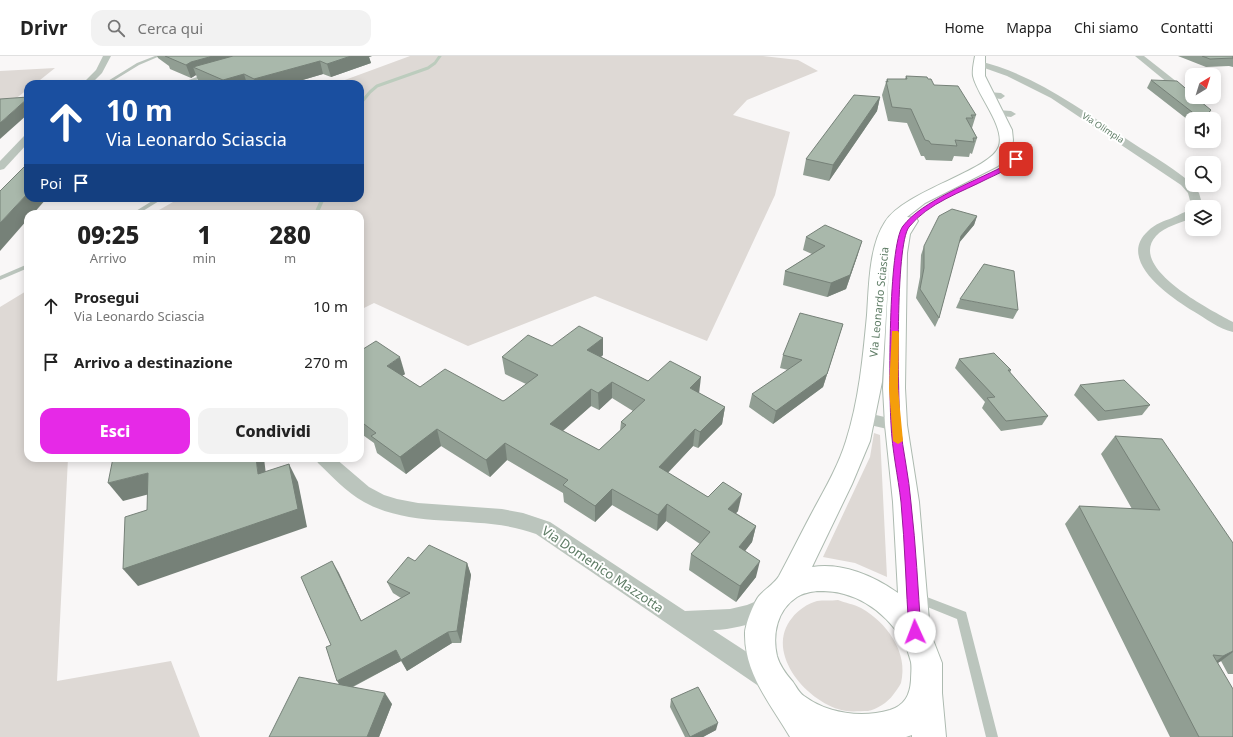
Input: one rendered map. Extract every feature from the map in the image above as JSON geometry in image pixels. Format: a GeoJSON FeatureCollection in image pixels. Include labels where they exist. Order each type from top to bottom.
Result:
{"type":"FeatureCollection","features":[{"type":"Feature","properties":{"kind":"street"},"geometry":{"type":"LineString","coordinates":[[90,80],[99,71],[107,56]]}},
{"type":"Feature","properties":{"kind":"street"},"geometry":{"type":"LineString","coordinates":[[1139,56],[1185,92]]}},
{"type":"Feature","properties":{"kind":"street","name":"Via Leonardo Sciascia"},"geometry":{"type":"LineString","coordinates":[[809,737],[781,693],[762,656],[760,631],[778,597],[802,558],[840,484],[858,441],[871,382],[880,266],[888,231],[897,216],[906,209],[920,200],[985,168],[1002,155],[1007,146],[1007,136],[986,60]]}},
{"type":"Feature","properties":{"kind":"street","name":"Via Olimpia"},"geometry":{"type":"LineString","coordinates":[[986,60],[1065,103],[1177,177],[1191,188],[1196,200]]}},
{"type":"Feature","properties":{"kind":"street","name":"Via Leonardo Sciascia"},"geometry":{"type":"LineString","coordinates":[[915,632],[906,502],[896,426],[894,388],[897,270],[902,234],[910,221],[931,205],[998,172],[1016,159],[1023,144],[1020,131],[999,105]]}},
{"type":"Feature","properties":{"kind":"street"},"geometry":{"type":"LineString","coordinates":[[0,167],[24,142]]}},
{"type":"Feature","properties":{"kind":"street"},"geometry":{"type":"LineString","coordinates":[[1185,217],[1152,234],[1145,244],[1144,257],[1150,269],[1162,283],[1182,299],[1233,328]]}},
{"type":"Feature","properties":{"kind":"street"},"geometry":{"type":"LineString","coordinates":[[864,418],[896,426]]}},
{"type":"Feature","properties":{"kind":"street","name":"Via Domenico Mazzotta"},"geometry":{"type":"LineString","coordinates":[[328,462],[360,490],[376,499],[395,506],[418,511],[513,517],[529,521],[568,543],[680,621],[728,651],[781,693]]}},
{"type":"Feature","properties":{"kind":"street"},"geometry":{"type":"LineString","coordinates":[[680,621],[730,619],[749,615],[804,582],[823,579],[844,581],[864,588],[884,599],[901,614],[915,632],[927,663],[926,693],[920,706],[912,717],[908,733],[886,733],[871,736],[854,736],[820,725],[804,716],[781,693]]}},
{"type":"Feature","properties":{"kind":"lane"},"geometry":{"type":"LineString","coordinates":[[112,80],[138,64],[158,56]]}},
{"type":"Feature","properties":{"kind":"lane"},"geometry":{"type":"LineString","coordinates":[[192,80],[213,73]]}},
{"type":"Feature","properties":{"kind":"lane"},"geometry":{"type":"LineString","coordinates":[[141,210],[154,202]]}},
{"type":"Feature","properties":{"kind":"lane"},"geometry":{"type":"LineString","coordinates":[[0,278],[24,268]]}},
{"type":"Feature","properties":{"kind":"lane"},"geometry":{"type":"LineString","coordinates":[[913,589],[962,616],[992,737]]}},
{"type":"Feature","properties":{"kind":"shaded area"},"geometry":{"type":"Polygon","coordinates":[[[410,56],[763,56],[798,60],[818,71],[747,100],[733,115],[790,132],[775,195],[707,341],[595,296],[468,346],[374,303],[364,308],[364,210],[159,210],[173,202],[364,202],[364,80],[345,80],[410,56]]]}},
{"type":"Feature","properties":{"kind":"shaded area"},"geometry":{"type":"Polygon","coordinates":[[[55,68],[40,80],[24,80],[24,92],[0,111],[0,71],[55,68]]]}},
{"type":"Feature","properties":{"kind":"shaded area"},"geometry":{"type":"Polygon","coordinates":[[[24,292],[24,462],[68,462],[57,681],[171,661],[200,737],[0,737],[0,307],[24,292]]]}},
{"type":"Feature","properties":{"kind":"shaded area"},"geometry":{"type":"Polygon","coordinates":[[[874,433],[880,435],[887,577],[855,563],[823,557],[870,457],[874,433]]]}},
{"type":"Feature","properties":{"kind":"shaded area"},"geometry":{"type":"Polygon","coordinates":[[[838,600],[858,607],[879,621],[893,639],[902,660],[903,671],[901,683],[893,695],[882,705],[868,711],[846,711],[832,707],[818,699],[805,688],[794,675],[787,661],[783,646],[784,632],[794,615],[813,602],[838,600]]]}},
{"type":"Feature","properties":{"kind":"building"},"geometry":{"type":"Polygon","coordinates":[[[165,56],[213,56],[191,62],[186,65],[165,56]]]}},
{"type":"Feature","properties":{"kind":"building"},"geometry":{"type":"Polygon","coordinates":[[[233,56],[351,56],[327,64],[320,61],[254,79],[244,74],[223,80],[193,67],[233,56]]]}},
{"type":"Feature","properties":{"kind":"building"},"geometry":{"type":"Polygon","coordinates":[[[1202,56],[1233,56],[1233,58],[1210,59],[1202,56]]]}},
{"type":"Feature","properties":{"kind":"building"},"geometry":{"type":"Polygon","coordinates":[[[906,76],[927,77],[928,79],[931,79],[934,85],[958,86],[976,115],[971,115],[973,118],[966,118],[977,138],[973,138],[974,142],[955,140],[957,146],[931,144],[929,141],[925,140],[911,109],[892,107],[886,81],[888,82],[887,79],[907,79],[906,76]]]}},
{"type":"Feature","properties":{"kind":"building"},"geometry":{"type":"Polygon","coordinates":[[[1151,80],[1177,81],[1185,88],[1185,104],[1204,104],[1211,110],[1209,112],[1192,112],[1151,80]]]}},
{"type":"Feature","properties":{"kind":"building"},"geometry":{"type":"Polygon","coordinates":[[[854,95],[880,97],[833,165],[806,159],[854,95]]]}},
{"type":"Feature","properties":{"kind":"building"},"geometry":{"type":"Polygon","coordinates":[[[24,97],[24,102],[0,123],[0,99],[24,97]]]}},
{"type":"Feature","properties":{"kind":"building"},"geometry":{"type":"Polygon","coordinates":[[[24,167],[24,197],[0,223],[0,191],[24,167]]]}},
{"type":"Feature","properties":{"kind":"building"},"geometry":{"type":"Polygon","coordinates":[[[952,209],[977,216],[961,236],[939,318],[920,289],[924,268],[924,246],[939,216],[952,209]]]}},
{"type":"Feature","properties":{"kind":"building"},"geometry":{"type":"Polygon","coordinates":[[[825,225],[862,241],[850,275],[831,283],[785,271],[825,246],[806,237],[825,225]]]}},
{"type":"Feature","properties":{"kind":"building"},"geometry":{"type":"Polygon","coordinates":[[[984,264],[1014,271],[1018,310],[960,299],[984,264]]]}},
{"type":"Feature","properties":{"kind":"building"},"geometry":{"type":"Polygon","coordinates":[[[800,313],[843,324],[827,374],[776,411],[752,394],[802,360],[783,355],[800,313]]]}},
{"type":"Feature","properties":{"kind":"building"},"geometry":{"type":"Polygon","coordinates":[[[579,326],[603,338],[587,350],[648,381],[670,361],[701,377],[690,388],[725,407],[700,432],[695,429],[659,467],[708,497],[723,482],[742,494],[728,509],[756,526],[739,547],[760,561],[740,586],[691,554],[710,532],[667,504],[658,515],[612,489],[595,506],[563,485],[568,480],[505,443],[486,460],[437,429],[400,457],[371,436],[376,433],[364,424],[364,348],[376,341],[400,357],[387,366],[420,387],[445,369],[503,401],[538,375],[502,357],[528,335],[552,346],[579,326]],[[612,382],[598,393],[591,389],[550,424],[599,450],[626,425],[621,422],[645,400],[612,382]]]}},
{"type":"Feature","properties":{"kind":"building"},"geometry":{"type":"Polygon","coordinates":[[[994,353],[1011,370],[1008,370],[1048,416],[1006,421],[987,398],[995,397],[959,359],[994,353]]]}},
{"type":"Feature","properties":{"kind":"building"},"geometry":{"type":"Polygon","coordinates":[[[1124,380],[1150,405],[1105,411],[1080,385],[1124,380]]]}},
{"type":"Feature","properties":{"kind":"building"},"geometry":{"type":"Polygon","coordinates":[[[1115,436],[1162,439],[1233,543],[1233,651],[1223,656],[1213,655],[1233,689],[1233,737],[1199,737],[1079,506],[1160,510],[1115,436]]]}},
{"type":"Feature","properties":{"kind":"building"},"geometry":{"type":"Polygon","coordinates":[[[112,462],[256,462],[258,474],[289,464],[298,509],[123,569],[125,517],[147,510],[148,473],[108,483],[112,462]]]}},
{"type":"Feature","properties":{"kind":"building"},"geometry":{"type":"Polygon","coordinates":[[[429,545],[467,563],[457,631],[448,632],[401,660],[396,650],[337,681],[326,647],[331,645],[301,577],[332,561],[361,621],[410,593],[387,582],[408,557],[415,561],[429,545]]]}},
{"type":"Feature","properties":{"kind":"building"},"geometry":{"type":"Polygon","coordinates":[[[299,677],[385,693],[367,737],[269,737],[299,677]]]}},
{"type":"Feature","properties":{"kind":"building"},"geometry":{"type":"Polygon","coordinates":[[[698,687],[718,723],[690,737],[671,699],[698,687]]]}},
{"type":"Feature","properties":{"kind":"waterway"},"geometry":{"type":"LineString","coordinates":[[364,99],[377,86],[428,68],[435,63],[440,56]]}},
{"type":"Feature","properties":{"kind":"waterway"},"geometry":{"type":"LineString","coordinates":[[318,210],[321,202]]}},
{"type":"Feature","properties":{"kind":"slow traffic"},"geometry":{"type":"LineString","coordinates":[[895,333],[894,388],[898,441]]}},
{"type":"Feature","properties":{"kind":"route"},"geometry":{"type":"LineString","coordinates":[[915,632],[906,502],[896,426],[894,388],[897,270],[900,242],[905,227],[918,214],[931,205],[1007,167],[1016,159]]}}]}
